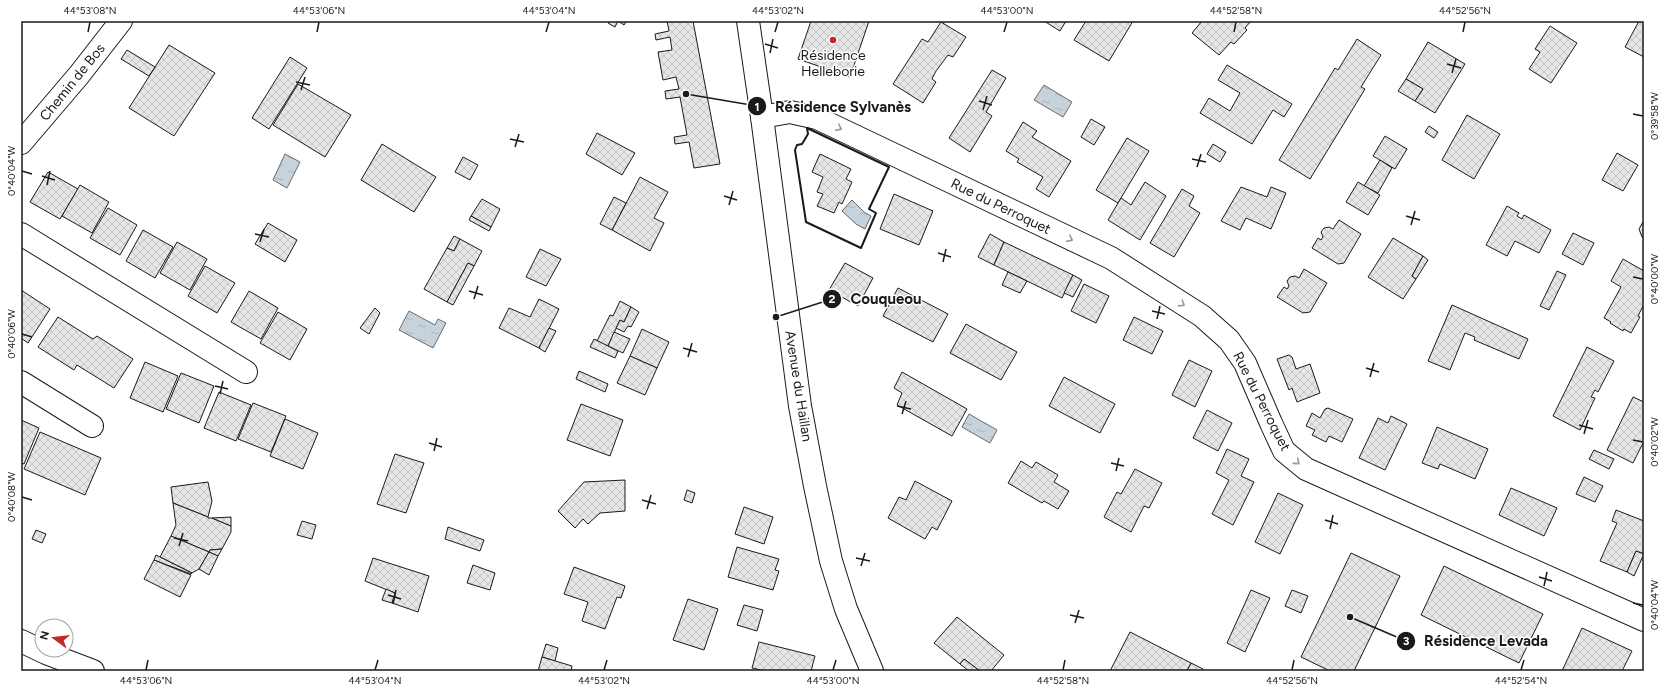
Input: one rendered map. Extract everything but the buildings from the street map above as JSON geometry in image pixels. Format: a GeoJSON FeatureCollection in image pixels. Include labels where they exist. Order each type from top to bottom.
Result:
{"type":"FeatureCollection","features":[{"type":"Feature","properties":{"kind":"street","name":"Chemin de Bos"},"geometry":{"type":"LineString","coordinates":[[21,143],[79,75],[121,21]]}},
{"type":"Feature","properties":{"kind":"street","name":"Avenue du Haillan"},"geometry":{"type":"LineString","coordinates":[[748,21],[800,406],[815,486],[833,568],[846,609],[872,671]]}},
{"type":"Feature","properties":{"kind":"street","name":"Rue du Perroquet"},"geometry":{"type":"LineString","coordinates":[[762,116],[790,112],[817,118],[1111,258],[1202,316],[1229,340],[1245,363],[1284,451],[1306,469],[1644,620]]}},
{"type":"Feature","properties":{"kind":"street"},"geometry":{"type":"LineString","coordinates":[[21,234],[246,372]]}},
{"type":"Feature","properties":{"kind":"street"},"geometry":{"type":"LineString","coordinates":[[21,382],[92,426]]}},
{"type":"Feature","properties":{"kind":"street"},"geometry":{"type":"LineString","coordinates":[[21,642],[93,671]]}},
{"type":"Feature","properties":{"kind":"water"},"geometry":{"type":"Polygon","coordinates":[[[1044,85],[1072,102],[1063,117],[1034,100],[1044,85]]]}},
{"type":"Feature","properties":{"kind":"water"},"geometry":{"type":"Polygon","coordinates":[[[285,154],[300,162],[287,188],[273,180],[285,154]]]}},
{"type":"Feature","properties":{"kind":"water"},"geometry":{"type":"Polygon","coordinates":[[[852,200],[864,212],[871,216],[865,229],[856,224],[842,211],[852,200]]]}},
{"type":"Feature","properties":{"kind":"water"},"geometry":{"type":"Polygon","coordinates":[[[409,311],[435,325],[438,319],[446,323],[433,348],[399,330],[409,311]]]}},
{"type":"Feature","properties":{"kind":"water"},"geometry":{"type":"Polygon","coordinates":[[[969,414],[997,430],[990,443],[962,427],[969,414]]]}},
{"type":"Feature","properties":{"kind":"wall"},"geometry":{"type":"LineString","coordinates":[[807,128],[889,167],[869,209],[876,213],[861,248],[806,222],[795,150],[797,145],[802,144],[808,134],[807,128]]}},
{"type":"Feature","properties":{"kind":"place","name":"Résidence Helleborie"},"geometry":{"type":"Point","coordinates":[833,40]}},
{"type":"Feature","properties":{"kind":"place","name":"Résidence Sylvanès"},"geometry":{"type":"Point","coordinates":[686,94]}},
{"type":"Feature","properties":{"kind":"place","name":"Couqueou"},"geometry":{"type":"Point","coordinates":[776,317]}},
{"type":"Feature","properties":{"kind":"place","name":"Résidence Levada"},"geometry":{"type":"Point","coordinates":[1350,617]}}]}
